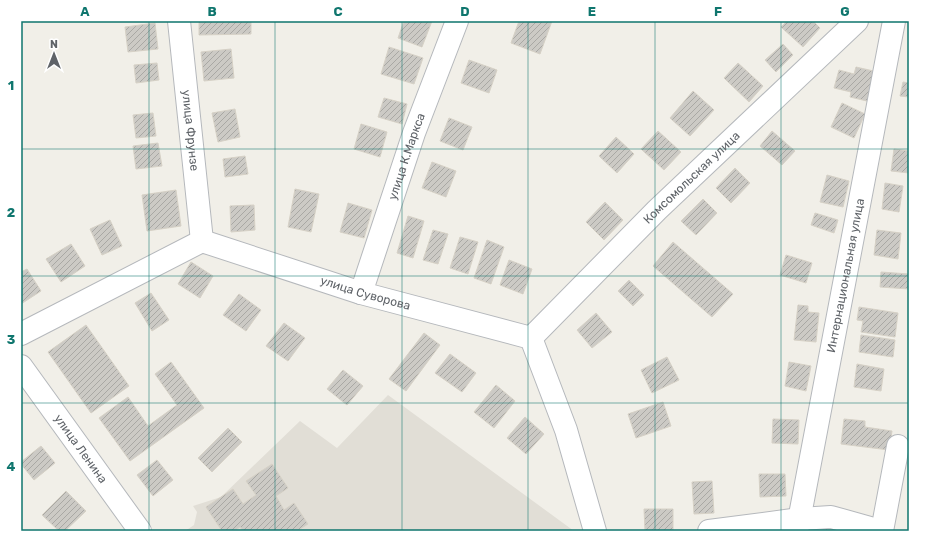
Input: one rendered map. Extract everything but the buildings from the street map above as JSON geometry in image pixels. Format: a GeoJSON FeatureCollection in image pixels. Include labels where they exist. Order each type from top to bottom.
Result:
{"type":"FeatureCollection","features":[{"type":"Feature","properties":{"kind":"street","name":"улица Фрунзе"},"geometry":{"type":"LineString","coordinates":[[179,21],[202,241]]}},
{"type":"Feature","properties":{"kind":"street","name":"улица К.Маркса"},"geometry":{"type":"LineString","coordinates":[[361,292],[414,133],[457,21]]}},
{"type":"Feature","properties":{"kind":"street","name":"Комсомольская улица"},"geometry":{"type":"LineString","coordinates":[[531,338],[657,210],[857,21]]}},
{"type":"Feature","properties":{"kind":"street","name":"Интернациональная улица"},"geometry":{"type":"LineString","coordinates":[[799,525],[894,21]]}},
{"type":"Feature","properties":{"kind":"street","name":"улица Суворова"},"geometry":{"type":"LineString","coordinates":[[202,241],[361,292],[531,338]]}},
{"type":"Feature","properties":{"kind":"street"},"geometry":{"type":"LineString","coordinates":[[21,334],[202,241]]}},
{"type":"Feature","properties":{"kind":"street"},"geometry":{"type":"LineString","coordinates":[[531,338],[566,430],[595,531]]}},
{"type":"Feature","properties":{"kind":"street","name":"улица Ленина"},"geometry":{"type":"LineString","coordinates":[[21,366],[140,531]]}},
{"type":"Feature","properties":{"kind":"street"},"geometry":{"type":"LineString","coordinates":[[709,531],[799,525],[830,517],[881,531],[898,446]]}},
{"type":"Feature","properties":{"kind":"shaded area"},"geometry":{"type":"Polygon","coordinates":[[[388,395],[574,531],[185,531],[194,525],[197,512],[193,506],[221,497],[300,421],[337,448],[388,395]]]}}]}
